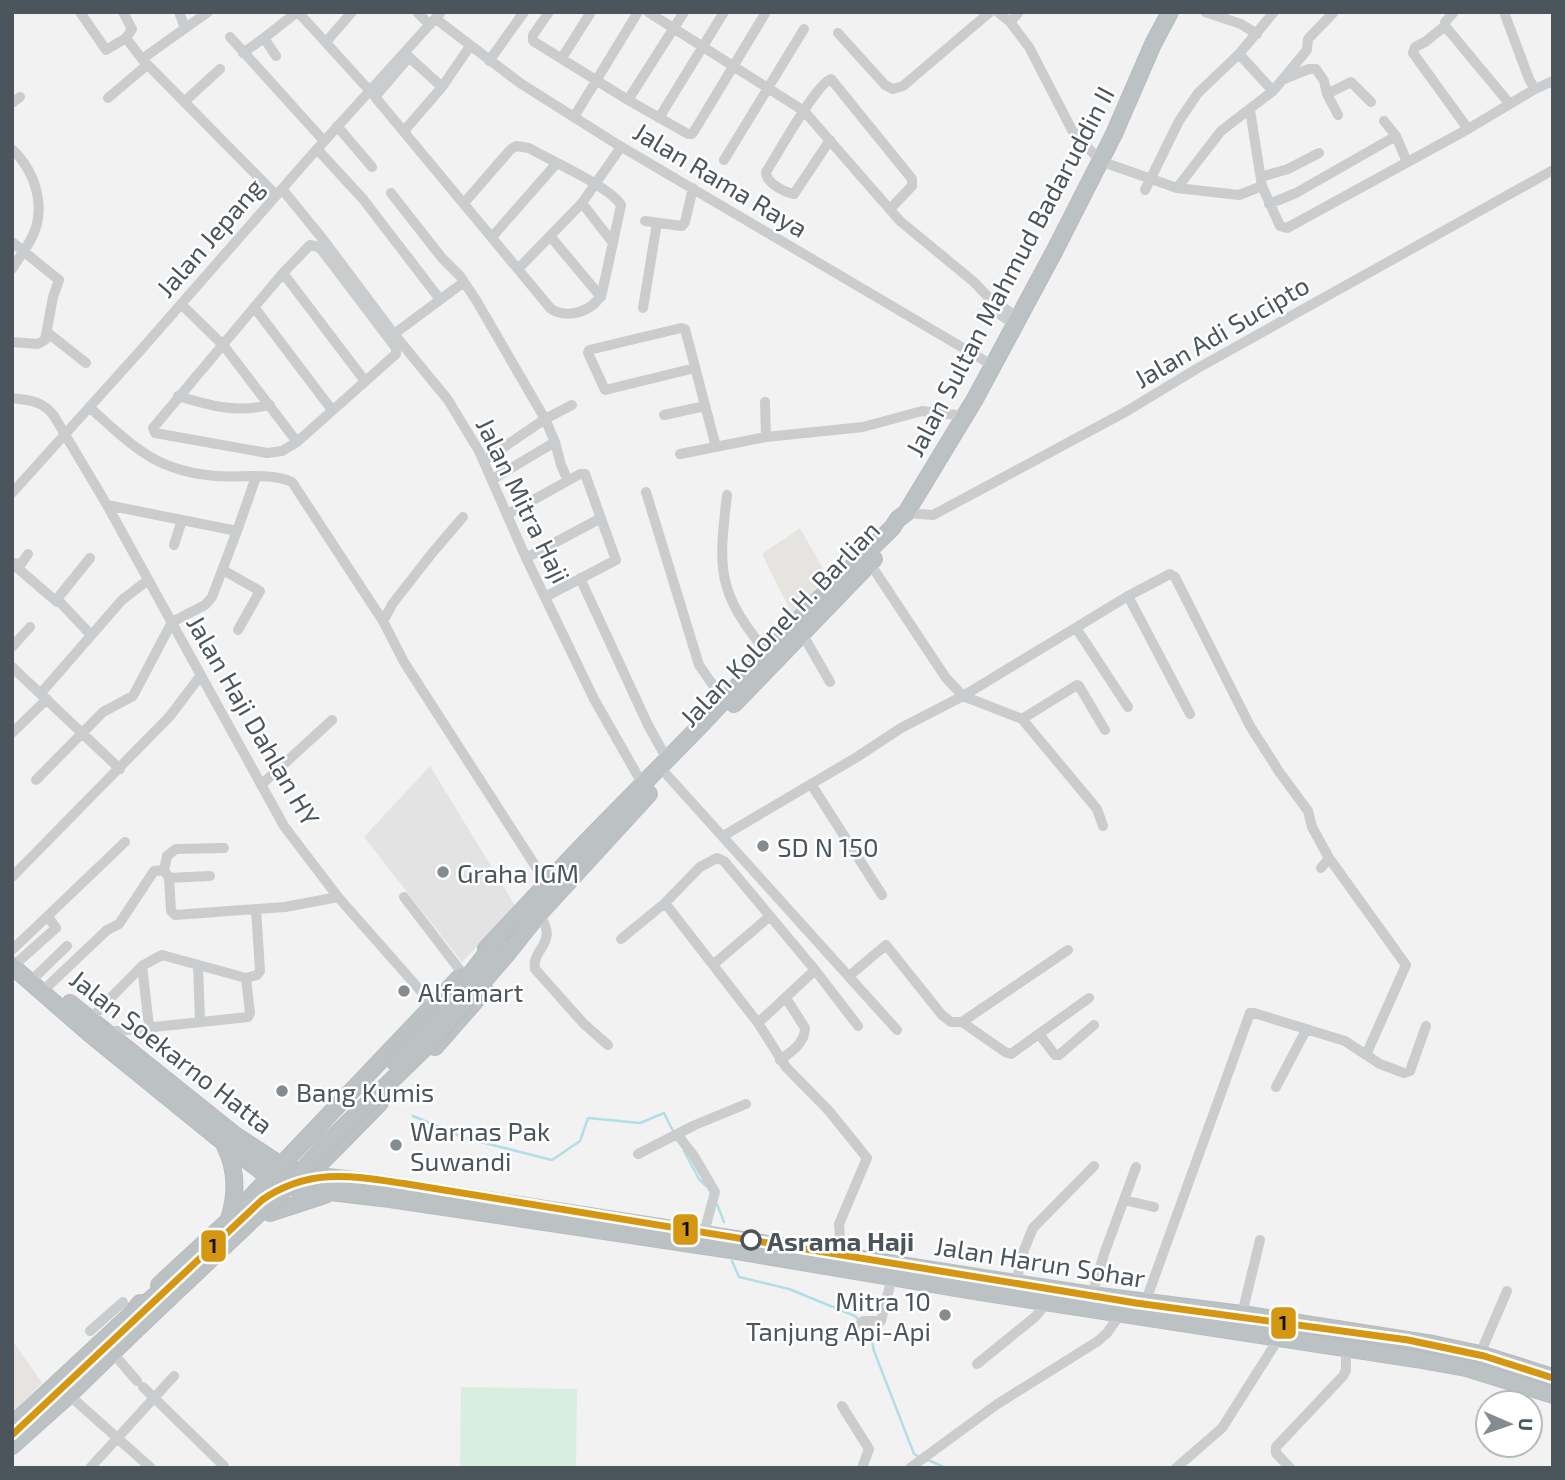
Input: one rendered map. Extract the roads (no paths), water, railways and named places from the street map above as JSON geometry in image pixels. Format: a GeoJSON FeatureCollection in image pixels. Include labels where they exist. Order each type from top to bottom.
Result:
{"type":"FeatureCollection","features":[{"type":"Feature","properties":{"kind":"highway","name":"Jalan Sultan Mahmud Badaruddin II"},"geometry":{"type":"LineString","coordinates":[[906,513],[965,416],[1017,321],[1100,161],[1170,12]]}},
{"type":"Feature","properties":{"kind":"highway","name":"Jalan Kolonel H. Barlian"},"geometry":{"type":"LineString","coordinates":[[502,946],[524,934],[767,653],[867,558],[900,534],[906,526],[906,513]]}},
{"type":"Feature","properties":{"kind":"highway","name":"Jalan Kolonel H. Barlian"},"geometry":{"type":"LineString","coordinates":[[502,946],[547,884],[643,785],[667,767],[803,635],[843,583]]}},
{"type":"Feature","properties":{"kind":"highway"},"geometry":{"type":"LineString","coordinates":[[12,1446],[112,1352],[127,1318],[141,1301],[228,1222],[463,974],[502,946]]}},
{"type":"Feature","properties":{"kind":"highway"},"geometry":{"type":"LineString","coordinates":[[127,1318],[148,1326],[158,1319],[270,1213],[299,1180],[452,1030],[502,968],[502,946]]}},
{"type":"Feature","properties":{"kind":"highway"},"geometry":{"type":"LineString","coordinates":[[12,1425],[127,1318],[288,1186],[327,1143],[430,1043],[502,946]]}},
{"type":"Feature","properties":{"kind":"highway","name":"Jalan Soekarno Hatta"},"geometry":{"type":"LineString","coordinates":[[16,954],[43,980],[234,1135],[299,1180]]}},
{"type":"Feature","properties":{"kind":"highway","name":"Jalan Soekarno Hatta"},"geometry":{"type":"LineString","coordinates":[[16,954],[90,1034],[223,1142],[270,1178],[299,1180]]}},
{"type":"Feature","properties":{"kind":"highway"},"geometry":{"type":"LineString","coordinates":[[322,1123],[338,1144]]}},
{"type":"Feature","properties":{"kind":"highway"},"geometry":{"type":"LineString","coordinates":[[257,1150],[305,1140]]}},
{"type":"Feature","properties":{"kind":"highway"},"geometry":{"type":"LineString","coordinates":[[223,1142],[230,1157],[235,1182],[228,1222]]}},
{"type":"Feature","properties":{"kind":"highway"},"geometry":{"type":"LineString","coordinates":[[338,1144],[334,1164],[345,1178]]}},
{"type":"Feature","properties":{"kind":"highway","name":"Jalan Harun Sohar"},"geometry":{"type":"LineString","coordinates":[[299,1180],[345,1178],[892,1277],[1466,1368],[1553,1395]]}},
{"type":"Feature","properties":{"kind":"highway","name":"Jalan Harun Sohar"},"geometry":{"type":"LineString","coordinates":[[299,1180],[334,1192],[653,1232],[704,1233],[1144,1303],[1242,1314],[1433,1344],[1480,1354],[1552,1377]]}},
{"type":"Feature","properties":{"kind":"highway"},"geometry":{"type":"LineString","coordinates":[[270,1213],[334,1192]]}},
{"type":"Feature","properties":{"kind":"highway"},"geometry":{"type":"LineString","coordinates":[[253,1195],[268,1200],[270,1213]]}},
{"type":"Feature","properties":{"kind":"street"},"geometry":{"type":"LineString","coordinates":[[80,12],[106,50],[126,38],[132,29],[123,12]]}},
{"type":"Feature","properties":{"kind":"street"},"geometry":{"type":"LineString","coordinates":[[179,12],[185,28]]}},
{"type":"Feature","properties":{"kind":"street"},"geometry":{"type":"LineString","coordinates":[[108,98],[145,62],[208,12]]}},
{"type":"Feature","properties":{"kind":"street"},"geometry":{"type":"LineString","coordinates":[[243,53],[298,12],[369,90]]}},
{"type":"Feature","properties":{"kind":"street"},"geometry":{"type":"LineString","coordinates":[[326,42],[352,12]]}},
{"type":"Feature","properties":{"kind":"street","name":"Jalan Rama Raya"},"geometry":{"type":"LineString","coordinates":[[417,12],[435,19],[489,61],[618,145],[992,365]]}},
{"type":"Feature","properties":{"kind":"street"},"geometry":{"type":"LineString","coordinates":[[489,61],[524,12]]}},
{"type":"Feature","properties":{"kind":"street"},"geometry":{"type":"LineString","coordinates":[[549,12],[532,38],[685,134],[692,134],[766,12]]}},
{"type":"Feature","properties":{"kind":"street"},"geometry":{"type":"LineString","coordinates":[[562,58],[591,12]]}},
{"type":"Feature","properties":{"kind":"street"},"geometry":{"type":"LineString","coordinates":[[574,117],[638,12]]}},
{"type":"Feature","properties":{"kind":"street"},"geometry":{"type":"LineString","coordinates":[[648,12],[804,111],[900,221],[974,282],[999,314],[1017,321]]}},
{"type":"Feature","properties":{"kind":"street"},"geometry":{"type":"LineString","coordinates":[[628,100],[684,12]]}},
{"type":"Feature","properties":{"kind":"street"},"geometry":{"type":"LineString","coordinates":[[659,118],[724,12]]}},
{"type":"Feature","properties":{"kind":"street"},"geometry":{"type":"LineString","coordinates":[[838,33],[889,88],[903,86],[990,12]]}},
{"type":"Feature","properties":{"kind":"street"},"geometry":{"type":"LineString","coordinates":[[998,12],[1010,22],[1029,47],[1072,130],[1100,161],[1147,185],[1239,195],[1319,153]]}},
{"type":"Feature","properties":{"kind":"street"},"geometry":{"type":"LineString","coordinates":[[1010,22],[1019,12]]}},
{"type":"Feature","properties":{"kind":"street"},"geometry":{"type":"LineString","coordinates":[[1205,12],[1241,24],[1257,34]]}},
{"type":"Feature","properties":{"kind":"street"},"geometry":{"type":"LineString","coordinates":[[1147,185],[1179,121],[1198,93],[1239,54],[1273,12]]}},
{"type":"Feature","properties":{"kind":"street"},"geometry":{"type":"LineString","coordinates":[[1177,188],[1221,131],[1250,110],[1284,79],[1307,50],[1308,39],[1334,12]]}},
{"type":"Feature","properties":{"kind":"street"},"geometry":{"type":"LineString","coordinates":[[1454,12],[1445,22],[1445,26],[1415,47],[1413,52],[1468,129]]}},
{"type":"Feature","properties":{"kind":"street"},"geometry":{"type":"LineString","coordinates":[[1504,12],[1535,89]]}},
{"type":"Feature","properties":{"kind":"street","name":"Jalan Jepang"},"geometry":{"type":"LineString","coordinates":[[12,493],[435,19]]}},
{"type":"Feature","properties":{"kind":"street"},"geometry":{"type":"LineString","coordinates":[[1445,26],[1509,103]]}},
{"type":"Feature","properties":{"kind":"street"},"geometry":{"type":"LineString","coordinates":[[724,160],[804,29]]}},
{"type":"Feature","properties":{"kind":"street"},"geometry":{"type":"LineString","coordinates":[[230,37],[320,145],[439,298]]}},
{"type":"Feature","properties":{"kind":"street"},"geometry":{"type":"LineString","coordinates":[[264,37],[276,56]]}},
{"type":"Feature","properties":{"kind":"street","name":"Jalan Mitra Haji"},"geometry":{"type":"LineString","coordinates":[[126,38],[184,102],[279,192],[322,238],[394,334],[448,400],[485,460],[526,558],[594,699],[643,785]]}},
{"type":"Feature","properties":{"kind":"street"},"geometry":{"type":"LineString","coordinates":[[404,131],[473,48]]}},
{"type":"Feature","properties":{"kind":"street"},"geometry":{"type":"LineString","coordinates":[[1239,54],[1273,91]]}},
{"type":"Feature","properties":{"kind":"street"},"geometry":{"type":"LineString","coordinates":[[442,87],[413,58],[407,58],[374,97],[551,309],[558,313],[587,310],[601,297],[621,205],[618,200],[529,148],[516,146],[464,203]]}},
{"type":"Feature","properties":{"kind":"street"},"geometry":{"type":"LineString","coordinates":[[184,102],[220,69]]}},
{"type":"Feature","properties":{"kind":"street"},"geometry":{"type":"LineString","coordinates":[[1284,79],[1316,69],[1338,114]]}},
{"type":"Feature","properties":{"kind":"street"},"geometry":{"type":"LineString","coordinates":[[830,141],[796,193],[788,193],[768,181],[766,172],[804,111],[826,81],[834,80],[912,178],[912,186],[890,209]]}},
{"type":"Feature","properties":{"kind":"street"},"geometry":{"type":"LineString","coordinates":[[1250,110],[1261,182],[1280,226],[1287,228],[1553,81]]}},
{"type":"Feature","properties":{"kind":"street"},"geometry":{"type":"LineString","coordinates":[[1327,94],[1351,82],[1371,102]]}},
{"type":"Feature","properties":{"kind":"street"},"geometry":{"type":"LineString","coordinates":[[1384,121],[1396,136],[1408,162]]}},
{"type":"Feature","properties":{"kind":"street"},"geometry":{"type":"LineString","coordinates":[[337,126],[372,167]]}},
{"type":"Feature","properties":{"kind":"street"},"geometry":{"type":"LineString","coordinates":[[1269,204],[1296,193],[1396,136]]}},
{"type":"Feature","properties":{"kind":"street"},"geometry":{"type":"LineString","coordinates":[[518,269],[582,204],[606,166],[613,162],[618,145]]}},
{"type":"Feature","properties":{"kind":"street"},"geometry":{"type":"LineString","coordinates":[[12,149],[32,174],[38,202],[37,224],[12,269]]}},
{"type":"Feature","properties":{"kind":"street"},"geometry":{"type":"LineString","coordinates":[[492,237],[556,164]]}},
{"type":"Feature","properties":{"kind":"street","name":"Jalan Adi Sucipto"},"geometry":{"type":"LineString","coordinates":[[906,513],[933,515],[1127,411],[1198,368],[1553,170]]}},
{"type":"Feature","properties":{"kind":"street"},"geometry":{"type":"LineString","coordinates":[[645,221],[682,226],[693,188]]}},
{"type":"Feature","properties":{"kind":"street"},"geometry":{"type":"LineString","coordinates":[[391,193],[464,282],[545,419],[568,481]]}},
{"type":"Feature","properties":{"kind":"street"},"geometry":{"type":"LineString","coordinates":[[582,204],[613,243]]}},
{"type":"Feature","properties":{"kind":"street"},"geometry":{"type":"LineString","coordinates":[[643,308],[657,223]]}},
{"type":"Feature","properties":{"kind":"street"},"geometry":{"type":"LineString","coordinates":[[550,236],[601,297]]}},
{"type":"Feature","properties":{"kind":"street"},"geometry":{"type":"LineString","coordinates":[[12,242],[59,280],[52,297],[45,340],[38,344],[12,342]]}},
{"type":"Feature","properties":{"kind":"street"},"geometry":{"type":"LineString","coordinates":[[315,245],[327,257],[397,351],[297,442],[282,451],[267,453],[155,433],[153,428],[178,396],[224,346],[254,307],[304,249],[315,245]]}},
{"type":"Feature","properties":{"kind":"street"},"geometry":{"type":"LineString","coordinates":[[284,272],[365,381]]}},
{"type":"Feature","properties":{"kind":"street"},"geometry":{"type":"LineString","coordinates":[[394,334],[464,282]]}},
{"type":"Feature","properties":{"kind":"street"},"geometry":{"type":"LineString","coordinates":[[181,304],[224,346],[297,442]]}},
{"type":"Feature","properties":{"kind":"street"},"geometry":{"type":"LineString","coordinates":[[254,307],[332,410]]}},
{"type":"Feature","properties":{"kind":"street"},"geometry":{"type":"LineString","coordinates":[[695,368],[605,390],[588,354],[589,350],[681,328],[685,330],[716,447]]}},
{"type":"Feature","properties":{"kind":"street"},"geometry":{"type":"LineString","coordinates":[[48,333],[86,363]]}},
{"type":"Feature","properties":{"kind":"street"},"geometry":{"type":"LineString","coordinates":[[178,396],[226,408],[248,410],[270,405]]}},
{"type":"Feature","properties":{"kind":"street","name":"Jalan Haji Dahlan HY"},"geometry":{"type":"LineString","coordinates":[[12,398],[36,401],[48,407],[107,505],[285,826],[338,897],[434,1006]]}},
{"type":"Feature","properties":{"kind":"street"},"geometry":{"type":"LineString","coordinates":[[765,402],[766,437]]}},
{"type":"Feature","properties":{"kind":"street"},"geometry":{"type":"LineString","coordinates":[[485,460],[545,419],[572,405]]}},
{"type":"Feature","properties":{"kind":"street"},"geometry":{"type":"LineString","coordinates":[[664,415],[705,406]]}},
{"type":"Feature","properties":{"kind":"street"},"geometry":{"type":"LineString","coordinates":[[89,407],[151,459],[170,467],[214,476],[256,477],[292,482],[383,621],[404,662],[547,884]]}},
{"type":"Feature","properties":{"kind":"street"},"geometry":{"type":"LineString","coordinates":[[680,454],[766,437],[853,428],[929,411],[965,416]]}},
{"type":"Feature","properties":{"kind":"street"},"geometry":{"type":"LineString","coordinates":[[492,479],[555,442]]}},
{"type":"Feature","properties":{"kind":"street"},"geometry":{"type":"LineString","coordinates":[[508,514],[580,474],[585,474],[616,560],[545,597]]}},
{"type":"Feature","properties":{"kind":"street"},"geometry":{"type":"LineString","coordinates":[[36,780],[107,709],[133,696],[172,622],[205,605],[212,597],[256,477]]}},
{"type":"Feature","properties":{"kind":"street"},"geometry":{"type":"LineString","coordinates":[[646,492],[699,665],[724,701]]}},
{"type":"Feature","properties":{"kind":"street"},"geometry":{"type":"LineString","coordinates":[[727,495],[721,554],[724,582],[742,620],[767,653]]}},
{"type":"Feature","properties":{"kind":"street"},"geometry":{"type":"LineString","coordinates":[[107,505],[237,531]]}},
{"type":"Feature","properties":{"kind":"street"},"geometry":{"type":"LineString","coordinates":[[383,621],[432,552],[463,517]]}},
{"type":"Feature","properties":{"kind":"street"},"geometry":{"type":"LineString","coordinates":[[526,558],[601,518]]}},
{"type":"Feature","properties":{"kind":"street"},"geometry":{"type":"LineString","coordinates":[[174,545],[182,520]]}},
{"type":"Feature","properties":{"kind":"street"},"geometry":{"type":"LineString","coordinates":[[13,564],[20,564],[28,554]]}},
{"type":"Feature","properties":{"kind":"street"},"geometry":{"type":"LineString","coordinates":[[57,602],[58,597],[90,558]]}},
{"type":"Feature","properties":{"kind":"street"},"geometry":{"type":"LineString","coordinates":[[867,558],[946,678],[963,696],[1022,719],[1097,809],[1104,826]]}},
{"type":"Feature","properties":{"kind":"street"},"geometry":{"type":"LineString","coordinates":[[13,564],[91,635]]}},
{"type":"Feature","properties":{"kind":"street"},"geometry":{"type":"LineString","coordinates":[[223,570],[260,591],[238,630]]}},
{"type":"Feature","properties":{"kind":"street"},"geometry":{"type":"LineString","coordinates":[[723,836],[901,728],[963,696],[1128,596],[1168,575],[1175,577],[1250,726],[1308,811],[1312,827],[1329,858],[1406,965],[1366,1055]]}},
{"type":"Feature","properties":{"kind":"street"},"geometry":{"type":"LineString","coordinates":[[580,578],[667,767],[723,836],[897,1030]]}},
{"type":"Feature","properties":{"kind":"street"},"geometry":{"type":"LineString","coordinates":[[12,733],[121,600],[148,580]]}},
{"type":"Feature","properties":{"kind":"street"},"geometry":{"type":"LineString","coordinates":[[1128,596],[1190,714]]}},
{"type":"Feature","properties":{"kind":"street"},"geometry":{"type":"LineString","coordinates":[[12,647],[30,627]]}},
{"type":"Feature","properties":{"kind":"street"},"geometry":{"type":"LineString","coordinates":[[1076,628],[1128,707]]}},
{"type":"Feature","properties":{"kind":"street"},"geometry":{"type":"LineString","coordinates":[[803,635],[830,682]]}},
{"type":"Feature","properties":{"kind":"street"},"geometry":{"type":"LineString","coordinates":[[12,667],[120,769]]}},
{"type":"Feature","properties":{"kind":"street"},"geometry":{"type":"LineString","coordinates":[[12,877],[170,716],[201,675]]}},
{"type":"Feature","properties":{"kind":"street"},"geometry":{"type":"LineString","coordinates":[[1022,719],[1077,685],[1105,730]]}},
{"type":"Feature","properties":{"kind":"street"},"geometry":{"type":"LineString","coordinates":[[261,785],[332,720]]}},
{"type":"Feature","properties":{"kind":"street"},"geometry":{"type":"LineString","coordinates":[[811,784],[882,895]]}},
{"type":"Feature","properties":{"kind":"street"},"geometry":{"type":"LineString","coordinates":[[16,954],[125,842]]}},
{"type":"Feature","properties":{"kind":"street"},"geometry":{"type":"LineString","coordinates":[[224,848],[176,849],[167,856],[171,911],[175,915],[256,909],[338,897]]}},
{"type":"Feature","properties":{"kind":"street"},"geometry":{"type":"LineString","coordinates":[[621,939],[665,903],[700,867],[717,858],[724,861],[858,1026]]}},
{"type":"Feature","properties":{"kind":"street"},"geometry":{"type":"LineString","coordinates":[[1321,869],[1329,858]]}},
{"type":"Feature","properties":{"kind":"street"},"geometry":{"type":"LineString","coordinates":[[43,980],[107,930],[119,924],[154,871],[210,876]]}},
{"type":"Feature","properties":{"kind":"street"},"geometry":{"type":"LineString","coordinates":[[404,897],[463,974]]}},
{"type":"Feature","properties":{"kind":"street"},"geometry":{"type":"LineString","coordinates":[[665,903],[758,1023],[780,1060],[829,1111],[867,1158],[839,1224],[841,1254]]}},
{"type":"Feature","properties":{"kind":"street"},"geometry":{"type":"LineString","coordinates":[[90,1019],[142,966],[162,955],[246,978],[257,975],[260,971],[256,909]]}},
{"type":"Feature","properties":{"kind":"street"},"geometry":{"type":"LineString","coordinates":[[540,914],[547,927],[546,943],[534,962],[535,969],[584,1024],[608,1045]]}},
{"type":"Feature","properties":{"kind":"street"},"geometry":{"type":"LineString","coordinates":[[714,964],[769,917]]}},
{"type":"Feature","properties":{"kind":"street"},"geometry":{"type":"LineString","coordinates":[[16,954],[56,928],[51,921]]}},
{"type":"Feature","properties":{"kind":"street"},"geometry":{"type":"LineString","coordinates":[[12,933],[16,954]]}},
{"type":"Feature","properties":{"kind":"street"},"geometry":{"type":"LineString","coordinates":[[524,934],[542,950]]}},
{"type":"Feature","properties":{"kind":"street"},"geometry":{"type":"LineString","coordinates":[[849,976],[886,945],[943,1015],[951,1022],[962,1022],[1068,950]]}},
{"type":"Feature","properties":{"kind":"street"},"geometry":{"type":"LineString","coordinates":[[43,980],[67,946]]}},
{"type":"Feature","properties":{"kind":"street"},"geometry":{"type":"LineString","coordinates":[[198,965],[200,1021]]}},
{"type":"Feature","properties":{"kind":"street"},"geometry":{"type":"LineString","coordinates":[[142,966],[149,1026]]}},
{"type":"Feature","properties":{"kind":"street"},"geometry":{"type":"LineString","coordinates":[[758,1023],[815,970]]}},
{"type":"Feature","properties":{"kind":"street"},"geometry":{"type":"LineString","coordinates":[[107,1032],[248,1017],[250,1013],[246,978]]}},
{"type":"Feature","properties":{"kind":"street"},"geometry":{"type":"LineString","coordinates":[[780,1060],[802,1041],[805,1033],[805,1028],[786,998]]}},
{"type":"Feature","properties":{"kind":"street"},"geometry":{"type":"LineString","coordinates":[[962,1022],[1007,1054],[1013,1053],[1089,998]]}},
{"type":"Feature","properties":{"kind":"street"},"geometry":{"type":"LineString","coordinates":[[1144,1303],[1250,1013],[1352,1044],[1380,1064],[1408,1072],[1426,1026]]}},
{"type":"Feature","properties":{"kind":"street"},"geometry":{"type":"LineString","coordinates":[[1039,1034],[1055,1055],[1059,1055],[1094,1025]]}},
{"type":"Feature","properties":{"kind":"street"},"geometry":{"type":"LineString","coordinates":[[1276,1087],[1306,1030]]}},
{"type":"Feature","properties":{"kind":"street"},"geometry":{"type":"LineString","coordinates":[[638,1154],[746,1104]]}},
{"type":"Feature","properties":{"kind":"street"},"geometry":{"type":"LineString","coordinates":[[676,1135],[694,1157],[714,1196],[704,1233]]}},
{"type":"Feature","properties":{"kind":"street"},"geometry":{"type":"LineString","coordinates":[[1016,1282],[1033,1228],[1094,1166]]}},
{"type":"Feature","properties":{"kind":"street"},"geometry":{"type":"LineString","coordinates":[[1092,1295],[1136,1167]]}},
{"type":"Feature","properties":{"kind":"street"},"geometry":{"type":"LineString","coordinates":[[1124,1199],[1154,1207]]}},
{"type":"Feature","properties":{"kind":"street"},"geometry":{"type":"LineString","coordinates":[[1242,1314],[1260,1240]]}},
{"type":"Feature","properties":{"kind":"street"},"geometry":{"type":"LineString","coordinates":[[858,1326],[881,1321],[892,1277]]}},
{"type":"Feature","properties":{"kind":"street"},"geometry":{"type":"LineString","coordinates":[[1480,1354],[1507,1291]]}},
{"type":"Feature","properties":{"kind":"street"},"geometry":{"type":"LineString","coordinates":[[977,1364],[1035,1317],[1048,1302]]}},
{"type":"Feature","properties":{"kind":"street"},"geometry":{"type":"LineString","coordinates":[[912,1467],[996,1405],[1098,1341],[1122,1312]]}},
{"type":"Feature","properties":{"kind":"street"},"geometry":{"type":"LineString","coordinates":[[90,1331],[127,1318]]}},
{"type":"Feature","properties":{"kind":"street"},"geometry":{"type":"LineString","coordinates":[[1184,1466],[1222,1428],[1279,1338]]}},
{"type":"Feature","properties":{"kind":"street"},"geometry":{"type":"LineString","coordinates":[[1290,1468],[1276,1453],[1276,1447],[1343,1376],[1346,1370],[1346,1348]]}},
{"type":"Feature","properties":{"kind":"street"},"geometry":{"type":"LineString","coordinates":[[112,1352],[140,1384],[224,1466],[222,1468]]}},
{"type":"Feature","properties":{"kind":"street"},"geometry":{"type":"LineString","coordinates":[[90,1468],[174,1376]]}},
{"type":"Feature","properties":{"kind":"street"},"geometry":{"type":"LineString","coordinates":[[69,1395],[150,1468]]}},
{"type":"Feature","properties":{"kind":"street"},"geometry":{"type":"LineString","coordinates":[[842,1406],[869,1449],[862,1468]]}},
{"type":"Feature","properties":{"kind":"waterway"},"geometry":{"type":"LineString","coordinates":[[413,1116],[465,1138],[552,1160],[580,1141],[588,1118],[640,1123],[664,1113],[674,1133]]}},
{"type":"Feature","properties":{"kind":"waterway"},"geometry":{"type":"LineString","coordinates":[[684,1151],[699,1179],[706,1186]]}},
{"type":"Feature","properties":{"kind":"waterway"},"geometry":{"type":"LineString","coordinates":[[717,1204],[724,1222]]}},
{"type":"Feature","properties":{"kind":"waterway"},"geometry":{"type":"LineString","coordinates":[[732,1261],[739,1277],[789,1289],[858,1319]]}},
{"type":"Feature","properties":{"kind":"waterway"},"geometry":{"type":"LineString","coordinates":[[862,1324],[871,1335],[874,1351],[914,1454],[920,1457]]}},
{"type":"Feature","properties":{"kind":"waterway"},"geometry":{"type":"LineString","coordinates":[[926,1459],[946,1468]]}},
{"type":"Feature","properties":{"kind":"place","name":"SD N 150"},"geometry":{"type":"Point","coordinates":[763,846]}},
{"type":"Feature","properties":{"kind":"place","name":"Graha IGM"},"geometry":{"type":"Point","coordinates":[443,872]}},
{"type":"Feature","properties":{"kind":"place","name":"Alfamart"},"geometry":{"type":"Point","coordinates":[404,991]}},
{"type":"Feature","properties":{"kind":"place","name":"Bang Kumis"},"geometry":{"type":"Point","coordinates":[282,1091]}},
{"type":"Feature","properties":{"kind":"place","name":"Warnas Pak Suwandi"},"geometry":{"type":"Point","coordinates":[396,1145]}},
{"type":"Feature","properties":{"kind":"place","name":"Asrama Haji"},"geometry":{"type":"Point","coordinates":[751,1240]}},
{"type":"Feature","properties":{"kind":"place","name":"Mitra 10 Tanjung Api-Api"},"geometry":{"type":"Point","coordinates":[945,1315]}}]}
